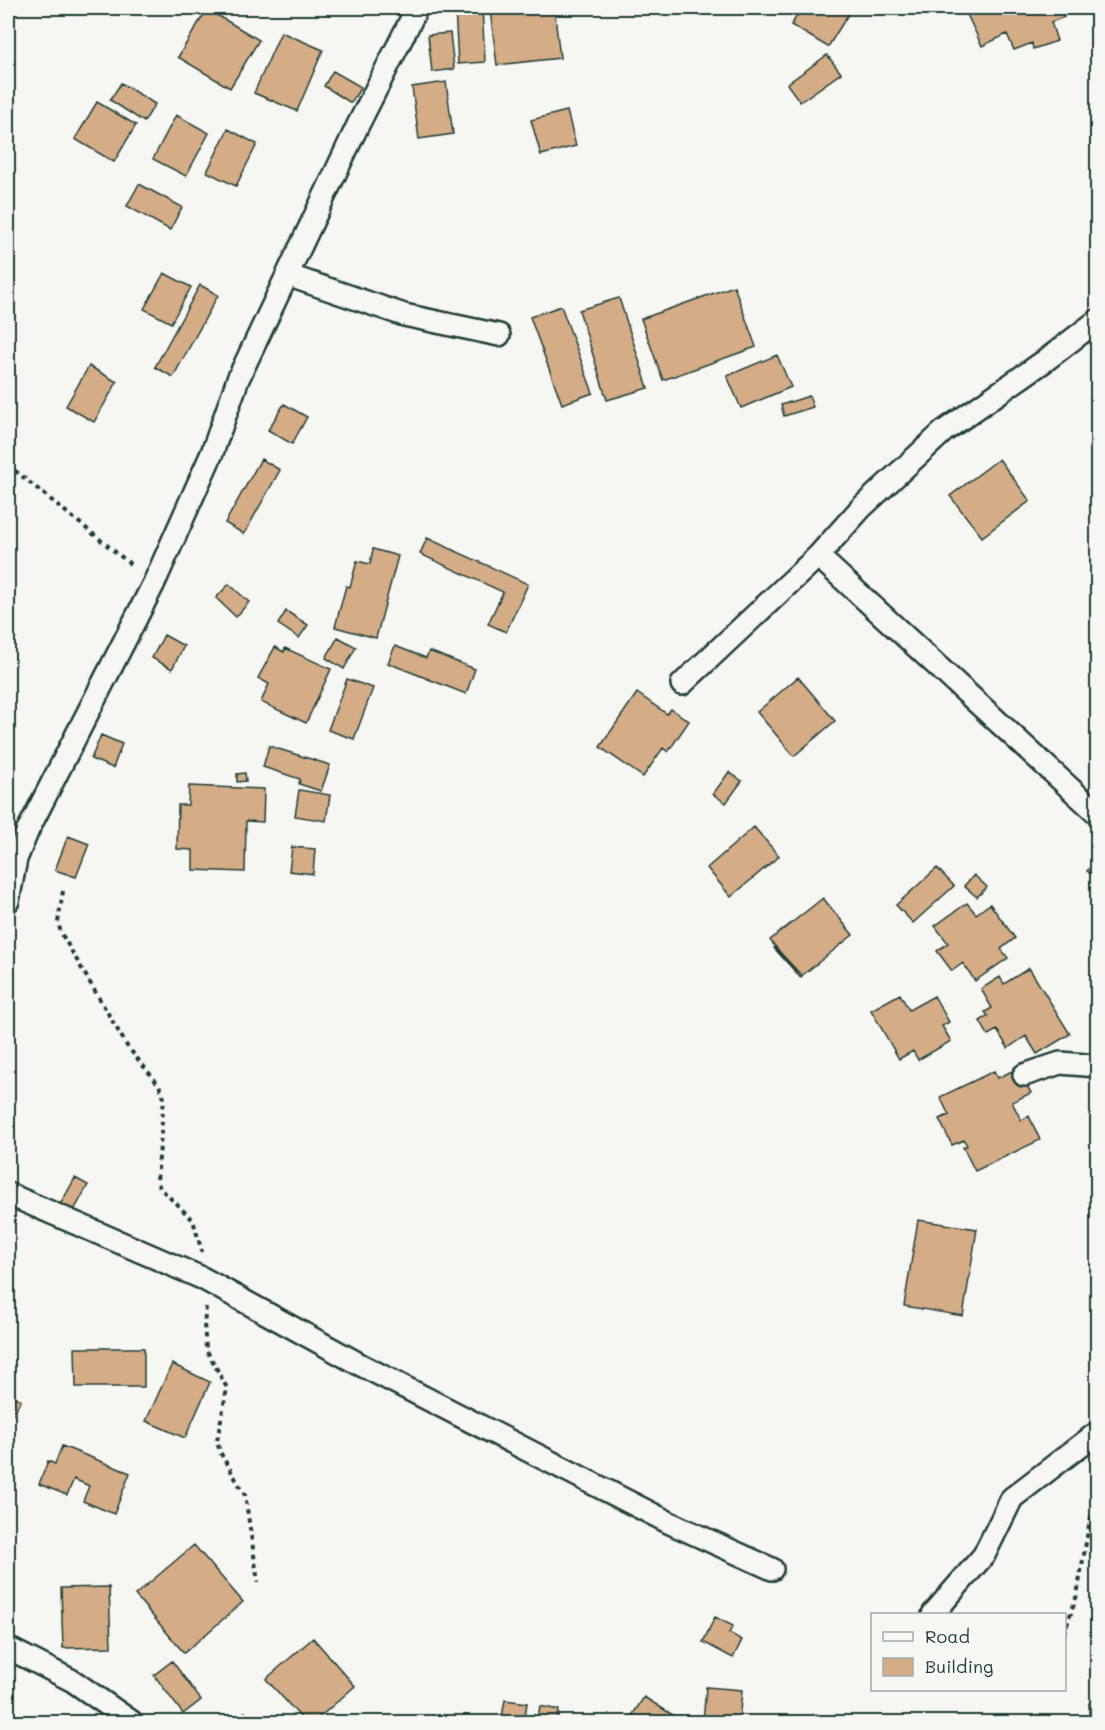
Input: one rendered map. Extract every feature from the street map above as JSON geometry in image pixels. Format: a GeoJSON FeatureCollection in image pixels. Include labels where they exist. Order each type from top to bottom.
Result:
{"type":"FeatureCollection","features":[{"type":"Feature","properties":{"kind":"street"},"geometry":{"type":"LineString","coordinates":[[8,901],[16,859],[28,830],[153,583],[212,453],[238,379],[358,125],[417,8]]}},
{"type":"Feature","properties":{"kind":"street"},"geometry":{"type":"LineString","coordinates":[[287,275],[404,315],[498,335]]}},
{"type":"Feature","properties":{"kind":"street"},"geometry":{"type":"LineString","coordinates":[[682,684],[818,556],[861,508],[944,431],[1046,360],[1098,320]]}},
{"type":"Feature","properties":{"kind":"street"},"geometry":{"type":"LineString","coordinates":[[818,556],[1098,814]]}},
{"type":"Feature","properties":{"kind":"street"},"geometry":{"type":"LineString","coordinates":[[1024,1075],[1060,1063],[1098,1066]]}},
{"type":"Feature","properties":{"kind":"street"},"geometry":{"type":"LineString","coordinates":[[8,1194],[210,1283],[359,1364],[670,1523],[772,1569]]}},
{"type":"Feature","properties":{"kind":"street"},"geometry":{"type":"LineString","coordinates":[[934,1613],[984,1555],[1012,1498],[1098,1432]]}},
{"type":"Feature","properties":{"kind":"street"},"geometry":{"type":"LineString","coordinates":[[8,1648],[73,1681],[132,1722]]}},
{"type":"Feature","properties":{"kind":"path"},"geometry":{"type":"LineString","coordinates":[[8,465],[153,583]]}},
{"type":"Feature","properties":{"kind":"path"},"geometry":{"type":"LineString","coordinates":[[63,891],[58,922],[61,933],[127,1046],[159,1085],[164,1098],[157,1181],[160,1188],[193,1220],[210,1283],[204,1324],[206,1349],[227,1388],[217,1441],[220,1452],[245,1495],[258,1582]]}},
{"type":"Feature","properties":{"kind":"path"},"geometry":{"type":"LineString","coordinates":[[1066,1631],[1077,1595],[1089,1525],[1098,1491]]}},
{"type":"Feature","properties":{"kind":"building"},"geometry":{"type":"Polygon","coordinates":[[[455,8],[482,8],[485,62],[458,64],[455,8]]]}},
{"type":"Feature","properties":{"kind":"building"},"geometry":{"type":"Polygon","coordinates":[[[554,8],[560,58],[497,65],[490,10],[554,8]]]}},
{"type":"Feature","properties":{"kind":"building"},"geometry":{"type":"Polygon","coordinates":[[[802,8],[852,8],[828,47],[791,25],[802,8]]]}},
{"type":"Feature","properties":{"kind":"building"},"geometry":{"type":"Polygon","coordinates":[[[964,8],[1060,8],[1064,17],[1051,22],[1057,41],[1033,49],[1032,43],[1014,50],[1007,34],[982,46],[964,8]]]}},
{"type":"Feature","properties":{"kind":"building"},"geometry":{"type":"Polygon","coordinates":[[[207,9],[259,40],[230,88],[178,57],[207,9]]]}},
{"type":"Feature","properties":{"kind":"building"},"geometry":{"type":"Polygon","coordinates":[[[281,32],[323,50],[297,111],[254,93],[281,32]]]}},
{"type":"Feature","properties":{"kind":"building"},"geometry":{"type":"Polygon","coordinates":[[[450,33],[454,69],[432,72],[428,35],[450,33]]]}},
{"type":"Feature","properties":{"kind":"building"},"geometry":{"type":"Polygon","coordinates":[[[827,55],[841,73],[800,102],[787,84],[827,55]]]}},
{"type":"Feature","properties":{"kind":"building"},"geometry":{"type":"Polygon","coordinates":[[[333,71],[361,87],[351,103],[324,86],[333,71]]]}},
{"type":"Feature","properties":{"kind":"building"},"geometry":{"type":"Polygon","coordinates":[[[446,82],[453,134],[419,139],[412,87],[446,82]]]}},
{"type":"Feature","properties":{"kind":"building"},"geometry":{"type":"Polygon","coordinates":[[[121,83],[155,104],[144,122],[110,100],[121,83]]]}},
{"type":"Feature","properties":{"kind":"building"},"geometry":{"type":"Polygon","coordinates":[[[97,102],[136,125],[114,162],[75,139],[97,102]]]}},
{"type":"Feature","properties":{"kind":"building"},"geometry":{"type":"Polygon","coordinates":[[[567,111],[576,146],[541,155],[531,120],[567,111]]]}},
{"type":"Feature","properties":{"kind":"building"},"geometry":{"type":"Polygon","coordinates":[[[176,115],[209,133],[186,176],[153,159],[176,115]]]}},
{"type":"Feature","properties":{"kind":"building"},"geometry":{"type":"Polygon","coordinates":[[[228,129],[257,144],[236,186],[207,172],[228,129]]]}},
{"type":"Feature","properties":{"kind":"building"},"geometry":{"type":"Polygon","coordinates":[[[139,184],[182,207],[170,230],[127,206],[139,184]]]}},
{"type":"Feature","properties":{"kind":"building"},"geometry":{"type":"Polygon","coordinates":[[[164,273],[191,287],[171,323],[144,309],[164,273]]]}},
{"type":"Feature","properties":{"kind":"building"},"geometry":{"type":"Polygon","coordinates":[[[200,285],[218,295],[173,377],[155,367],[200,285]]]}},
{"type":"Feature","properties":{"kind":"building"},"geometry":{"type":"Polygon","coordinates":[[[734,286],[756,347],[663,380],[641,319],[734,286]]]}},
{"type":"Feature","properties":{"kind":"building"},"geometry":{"type":"Polygon","coordinates":[[[619,298],[648,388],[607,400],[579,310],[619,298]]]}},
{"type":"Feature","properties":{"kind":"building"},"geometry":{"type":"Polygon","coordinates":[[[561,306],[593,393],[562,404],[530,317],[561,306]]]}},
{"type":"Feature","properties":{"kind":"building"},"geometry":{"type":"Polygon","coordinates":[[[777,355],[791,387],[741,408],[727,376],[777,355]]]}},
{"type":"Feature","properties":{"kind":"building"},"geometry":{"type":"Polygon","coordinates":[[[89,366],[117,382],[94,422],[66,406],[89,366]]]}},
{"type":"Feature","properties":{"kind":"building"},"geometry":{"type":"Polygon","coordinates":[[[809,396],[813,407],[784,416],[781,405],[809,396]]]}},
{"type":"Feature","properties":{"kind":"building"},"geometry":{"type":"Polygon","coordinates":[[[284,404],[307,417],[292,444],[268,430],[284,404]]]}},
{"type":"Feature","properties":{"kind":"building"},"geometry":{"type":"Polygon","coordinates":[[[261,459],[280,470],[244,534],[225,523],[261,459]]]}},
{"type":"Feature","properties":{"kind":"building"},"geometry":{"type":"Polygon","coordinates":[[[999,459],[1030,501],[982,537],[950,496],[999,459]]]}},
{"type":"Feature","properties":{"kind":"building"},"geometry":{"type":"Polygon","coordinates":[[[427,538],[528,584],[506,632],[488,624],[503,592],[420,554],[427,538]]]}},
{"type":"Feature","properties":{"kind":"building"},"geometry":{"type":"Polygon","coordinates":[[[373,549],[398,556],[376,638],[335,627],[346,586],[350,587],[357,561],[370,564],[373,549]]]}},
{"type":"Feature","properties":{"kind":"building"},"geometry":{"type":"Polygon","coordinates":[[[229,584],[249,602],[236,617],[216,598],[229,584]]]}},
{"type":"Feature","properties":{"kind":"building"},"geometry":{"type":"Polygon","coordinates":[[[286,611],[308,625],[299,638],[278,624],[286,611]]]}},
{"type":"Feature","properties":{"kind":"building"},"geometry":{"type":"Polygon","coordinates":[[[164,635],[184,646],[172,669],[152,658],[164,635]]]}},
{"type":"Feature","properties":{"kind":"building"},"geometry":{"type":"Polygon","coordinates":[[[338,637],[356,647],[344,669],[326,658],[338,637]]]}},
{"type":"Feature","properties":{"kind":"building"},"geometry":{"type":"Polygon","coordinates":[[[395,646],[426,658],[429,651],[475,669],[466,694],[388,663],[395,646]]]}},
{"type":"Feature","properties":{"kind":"building"},"geometry":{"type":"Polygon","coordinates":[[[275,647],[284,652],[285,648],[331,669],[306,723],[261,702],[269,684],[258,678],[275,647]]]}},
{"type":"Feature","properties":{"kind":"building"},"geometry":{"type":"Polygon","coordinates":[[[798,677],[835,721],[794,756],[757,712],[798,677]]]}},
{"type":"Feature","properties":{"kind":"building"},"geometry":{"type":"Polygon","coordinates":[[[347,679],[373,688],[354,739],[328,730],[347,679]]]}},
{"type":"Feature","properties":{"kind":"building"},"geometry":{"type":"Polygon","coordinates":[[[637,693],[667,714],[671,709],[689,721],[668,752],[663,748],[643,777],[600,747],[637,693]]]}},
{"type":"Feature","properties":{"kind":"building"},"geometry":{"type":"Polygon","coordinates":[[[101,735],[122,744],[113,768],[91,759],[101,735]]]}},
{"type":"Feature","properties":{"kind":"building"},"geometry":{"type":"Polygon","coordinates":[[[269,746],[330,765],[321,791],[299,784],[300,779],[263,767],[269,746]]]}},
{"type":"Feature","properties":{"kind":"building"},"geometry":{"type":"Polygon","coordinates":[[[729,772],[742,781],[726,803],[713,794],[729,772]]]}},
{"type":"Feature","properties":{"kind":"building"},"geometry":{"type":"Polygon","coordinates":[[[245,773],[246,781],[237,782],[237,774],[245,773]]]}},
{"type":"Feature","properties":{"kind":"building"},"geometry":{"type":"Polygon","coordinates":[[[189,786],[264,789],[263,822],[246,821],[245,872],[193,870],[193,850],[177,849],[178,805],[188,805],[189,786]]]}},
{"type":"Feature","properties":{"kind":"building"},"geometry":{"type":"Polygon","coordinates":[[[299,790],[330,795],[326,821],[295,816],[299,790]]]}},
{"type":"Feature","properties":{"kind":"building"},"geometry":{"type":"Polygon","coordinates":[[[754,827],[779,856],[731,897],[707,868],[754,827]]]}},
{"type":"Feature","properties":{"kind":"building"},"geometry":{"type":"Polygon","coordinates":[[[68,836],[89,844],[76,877],[55,870],[68,836]]]}},
{"type":"Feature","properties":{"kind":"building"},"geometry":{"type":"Polygon","coordinates":[[[292,847],[315,849],[313,874],[289,871],[292,847]]]}},
{"type":"Feature","properties":{"kind":"building"},"geometry":{"type":"Polygon","coordinates":[[[1098,858],[1098,880],[1087,871],[1098,858]]]}},
{"type":"Feature","properties":{"kind":"building"},"geometry":{"type":"Polygon","coordinates":[[[937,868],[954,886],[913,923],[896,905],[937,868]]]}},
{"type":"Feature","properties":{"kind":"building"},"geometry":{"type":"Polygon","coordinates":[[[974,875],[987,887],[977,897],[964,886],[974,875]]]}},
{"type":"Feature","properties":{"kind":"building"},"geometry":{"type":"Polygon","coordinates":[[[823,898],[853,935],[800,977],[770,940],[823,898]]]}},
{"type":"Feature","properties":{"kind":"building"},"geometry":{"type":"Polygon","coordinates":[[[967,903],[976,914],[990,904],[1015,938],[1001,949],[1008,958],[975,981],[963,963],[952,971],[937,951],[948,943],[935,926],[967,903]]]}},
{"type":"Feature","properties":{"kind":"building"},"geometry":{"type":"Polygon","coordinates":[[[775,947],[802,976],[800,977],[775,947]]]}},
{"type":"Feature","properties":{"kind":"building"},"geometry":{"type":"Polygon","coordinates":[[[1029,968],[1070,1034],[1037,1054],[1026,1036],[1008,1048],[997,1030],[988,1035],[980,1021],[988,1016],[985,1012],[992,1008],[981,989],[1000,977],[1004,984],[1029,968]]]}},
{"type":"Feature","properties":{"kind":"building"},"geometry":{"type":"Polygon","coordinates":[[[900,994],[909,1010],[934,996],[949,1022],[942,1026],[951,1041],[918,1060],[913,1051],[899,1059],[871,1010],[900,994]]]}},
{"type":"Feature","properties":{"kind":"building"},"geometry":{"type":"Polygon","coordinates":[[[1018,1068],[1031,1093],[1012,1102],[1021,1120],[1029,1116],[1040,1140],[975,1171],[963,1147],[967,1146],[964,1140],[952,1145],[939,1119],[949,1115],[940,1097],[994,1071],[998,1078],[1018,1068]]]}},
{"type":"Feature","properties":{"kind":"building"},"geometry":{"type":"Polygon","coordinates":[[[75,1178],[88,1185],[72,1214],[59,1207],[75,1178]]]}},
{"type":"Feature","properties":{"kind":"building"},"geometry":{"type":"Polygon","coordinates":[[[918,1220],[977,1229],[963,1316],[904,1306],[918,1220]]]}},
{"type":"Feature","properties":{"kind":"building"},"geometry":{"type":"Polygon","coordinates":[[[75,1348],[144,1348],[144,1387],[76,1387],[75,1348]]]}},
{"type":"Feature","properties":{"kind":"building"},"geometry":{"type":"Polygon","coordinates":[[[172,1364],[210,1382],[185,1438],[146,1421],[172,1364]]]}},
{"type":"Feature","properties":{"kind":"building"},"geometry":{"type":"Polygon","coordinates":[[[8,1392],[21,1400],[8,1423],[8,1392]]]}},
{"type":"Feature","properties":{"kind":"building"},"geometry":{"type":"Polygon","coordinates":[[[62,1446],[130,1473],[114,1514],[83,1501],[89,1486],[74,1479],[67,1495],[39,1484],[48,1461],[55,1464],[62,1446]]]}},
{"type":"Feature","properties":{"kind":"building"},"geometry":{"type":"Polygon","coordinates":[[[194,1545],[243,1602],[184,1653],[135,1595],[194,1545]]]}},
{"type":"Feature","properties":{"kind":"building"},"geometry":{"type":"Polygon","coordinates":[[[109,1587],[111,1647],[63,1648],[61,1588],[109,1587]]]}},
{"type":"Feature","properties":{"kind":"building"},"geometry":{"type":"Polygon","coordinates":[[[715,1617],[733,1626],[729,1633],[742,1640],[733,1658],[703,1642],[715,1617]]]}},
{"type":"Feature","properties":{"kind":"building"},"geometry":{"type":"Polygon","coordinates":[[[313,1638],[355,1686],[314,1722],[305,1722],[266,1679],[313,1638]]]}},
{"type":"Feature","properties":{"kind":"building"},"geometry":{"type":"Polygon","coordinates":[[[172,1661],[201,1700],[183,1714],[154,1675],[172,1661]]]}},
{"type":"Feature","properties":{"kind":"building"},"geometry":{"type":"Polygon","coordinates":[[[706,1687],[742,1690],[739,1722],[703,1722],[706,1687]]]}},
{"type":"Feature","properties":{"kind":"building"},"geometry":{"type":"Polygon","coordinates":[[[644,1697],[676,1717],[672,1722],[628,1722],[644,1697]]]}},
{"type":"Feature","properties":{"kind":"building"},"geometry":{"type":"Polygon","coordinates":[[[505,1700],[527,1703],[524,1722],[501,1722],[505,1700]]]}},
{"type":"Feature","properties":{"kind":"building"},"geometry":{"type":"Polygon","coordinates":[[[1089,1703],[1098,1703],[1098,1722],[1089,1722],[1089,1703]]]}},
{"type":"Feature","properties":{"kind":"building"},"geometry":{"type":"Polygon","coordinates":[[[540,1706],[559,1710],[557,1722],[537,1722],[540,1706]]]}},
{"type":"Feature","properties":{"kind":"building"},"geometry":{"type":"Polygon","coordinates":[[[245,1712],[252,1722],[231,1722],[245,1712]]]}}]}
